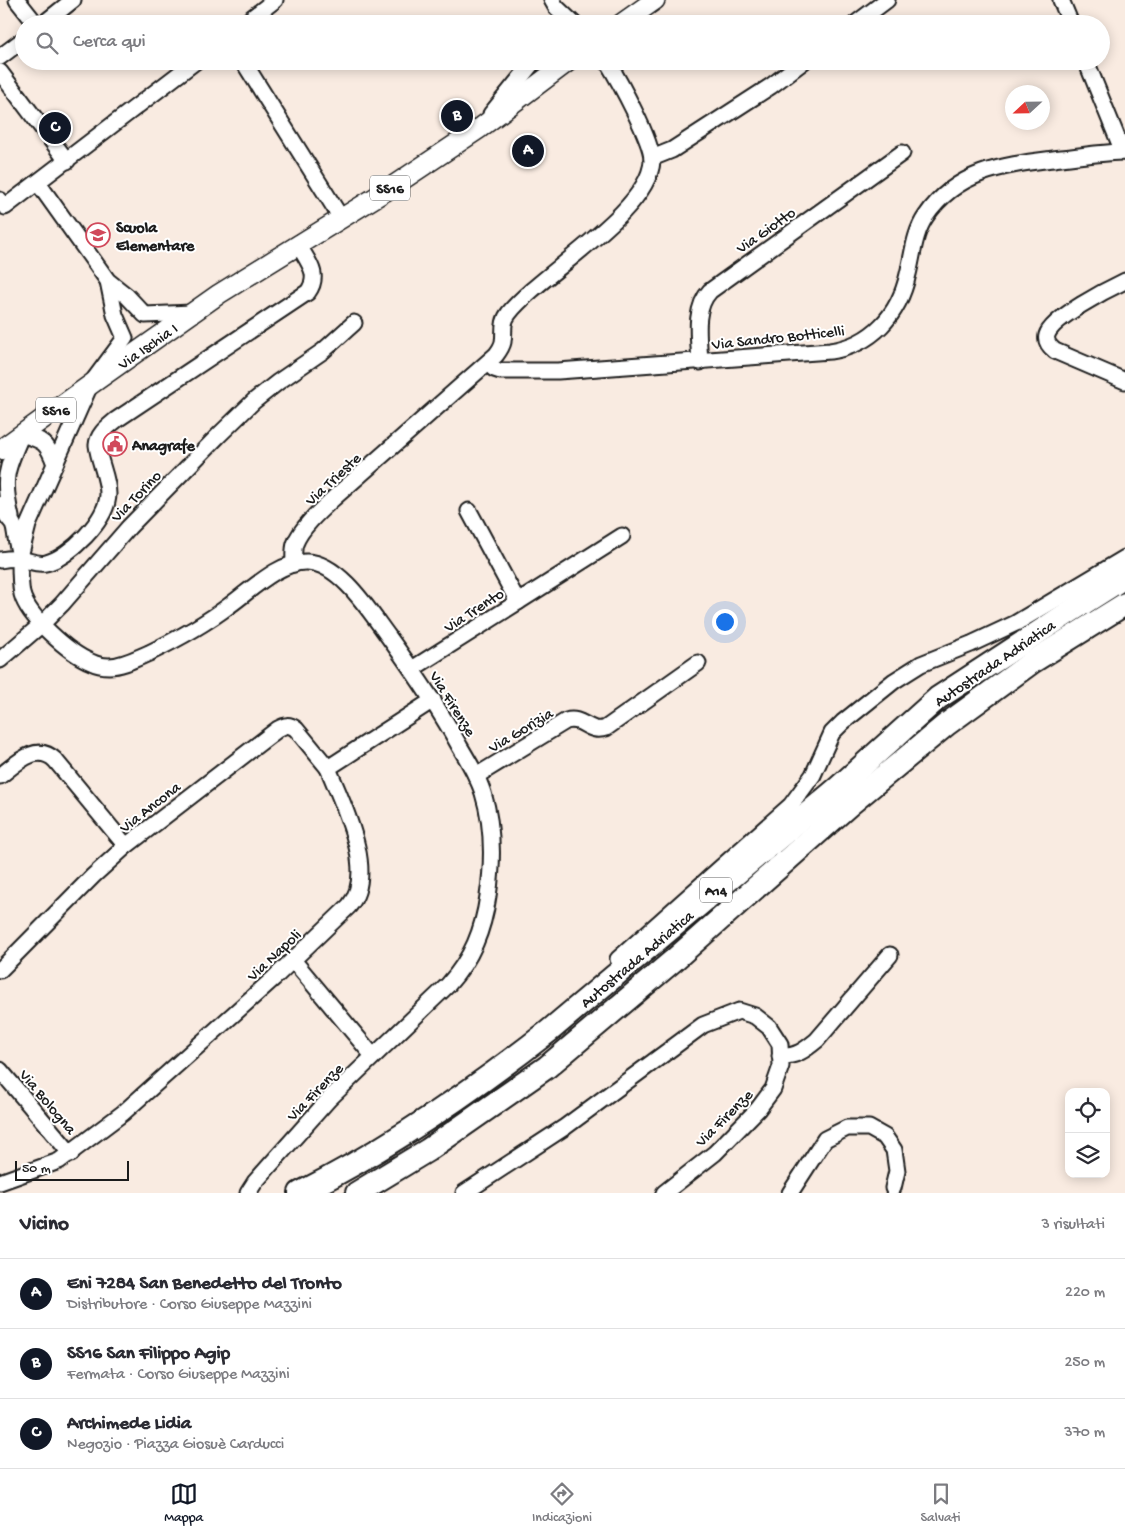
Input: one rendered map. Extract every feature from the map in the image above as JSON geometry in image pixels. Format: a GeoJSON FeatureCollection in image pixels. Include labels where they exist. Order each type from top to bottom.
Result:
{"type":"FeatureCollection","features":[{"type":"Feature","properties":{"kind":"highway","name":"Autostrada Adriatica"},"geometry":{"type":"LineString","coordinates":[[300,1193],[400,1137],[549,1032],[839,787],[938,698],[1125,577]]}},
{"type":"Feature","properties":{"kind":"highway","name":"Autostrada Adriatica"},"geometry":{"type":"LineString","coordinates":[[357,1193],[428,1150],[547,1067],[674,960],[849,806],[947,724],[1032,662],[1125,604]]}},
{"type":"Feature","properties":{"kind":"main road"},"geometry":{"type":"LineString","coordinates":[[634,15],[655,0]]}},
{"type":"Feature","properties":{"kind":"main road","name":"SS16"},"geometry":{"type":"LineString","coordinates":[[298,244],[384,192],[480,128],[556,70]]}},
{"type":"Feature","properties":{"kind":"main road","name":"Via Ischia I"},"geometry":{"type":"LineString","coordinates":[[0,450],[192,313],[298,244]]}},
{"type":"Feature","properties":{"kind":"street"},"geometry":{"type":"LineString","coordinates":[[17,0],[29,15]]}},
{"type":"Feature","properties":{"kind":"street"},"geometry":{"type":"LineString","coordinates":[[54,15],[73,0]]}},
{"type":"Feature","properties":{"kind":"street"},"geometry":{"type":"LineString","coordinates":[[256,15],[275,0]]}},
{"type":"Feature","properties":{"kind":"street"},"geometry":{"type":"LineString","coordinates":[[867,15],[887,0]]}},
{"type":"Feature","properties":{"kind":"street"},"geometry":{"type":"LineString","coordinates":[[1062,0],[1068,15]]}},
{"type":"Feature","properties":{"kind":"street"},"geometry":{"type":"LineString","coordinates":[[557,15],[559,2]]}},
{"type":"Feature","properties":{"kind":"street"},"geometry":{"type":"LineString","coordinates":[[559,2],[568,15]]}},
{"type":"Feature","properties":{"kind":"street"},"geometry":{"type":"LineString","coordinates":[[0,58],[15,46]]}},
{"type":"Feature","properties":{"kind":"street"},"geometry":{"type":"LineString","coordinates":[[2,206],[38,183],[184,70]]}},
{"type":"Feature","properties":{"kind":"street"},"geometry":{"type":"LineString","coordinates":[[249,70],[341,218]]}},
{"type":"Feature","properties":{"kind":"street"},"geometry":{"type":"LineString","coordinates":[[480,128],[527,70]]}},
{"type":"Feature","properties":{"kind":"street"},"geometry":{"type":"LineString","coordinates":[[488,363],[496,355],[503,342],[503,326],[508,315],[529,293],[626,210],[643,186],[651,168],[652,158],[647,140],[612,70]]}},
{"type":"Feature","properties":{"kind":"street"},"geometry":{"type":"LineString","coordinates":[[652,158],[664,154],[680,144],[771,86],[792,70]]}},
{"type":"Feature","properties":{"kind":"street"},"geometry":{"type":"LineString","coordinates":[[1090,70],[1124,152]]}},
{"type":"Feature","properties":{"kind":"street"},"geometry":{"type":"LineString","coordinates":[[0,72],[67,161]]}},
{"type":"Feature","properties":{"kind":"street","name":"Via Sandro Botticelli"},"geometry":{"type":"LineString","coordinates":[[488,363],[494,370],[532,372],[700,362],[843,349],[868,338],[878,330],[891,314],[906,283],[917,235],[922,222],[934,206],[958,186],[975,176],[1002,166],[1124,152]]}},
{"type":"Feature","properties":{"kind":"street","name":"Via Giotto"},"geometry":{"type":"LineString","coordinates":[[700,362],[700,314],[702,303],[710,291],[902,153]]}},
{"type":"Feature","properties":{"kind":"street"},"geometry":{"type":"LineString","coordinates":[[38,183],[108,281],[128,296],[144,315],[152,328],[149,344],[130,343],[125,338],[115,315],[108,281]]}},
{"type":"Feature","properties":{"kind":"street"},"geometry":{"type":"LineString","coordinates":[[0,560],[20,559],[37,563],[53,561],[68,551],[98,523],[108,500],[107,487],[97,445],[98,440],[106,429],[177,379],[308,292],[314,282],[314,276],[298,244]]}},
{"type":"Feature","properties":{"kind":"street"},"geometry":{"type":"LineString","coordinates":[[1125,282],[1096,296],[1070,313],[1050,328],[1046,339],[1049,346],[1055,351],[1125,381]]}},
{"type":"Feature","properties":{"kind":"street"},"geometry":{"type":"LineString","coordinates":[[144,315],[192,313]]}},
{"type":"Feature","properties":{"kind":"street","name":"Via Torino"},"geometry":{"type":"LineString","coordinates":[[42,624],[74,591],[129,526],[218,436],[266,392],[323,351],[354,323]]}},
{"type":"Feature","properties":{"kind":"street"},"geometry":{"type":"LineString","coordinates":[[20,559],[28,525],[90,385],[125,338]]}},
{"type":"Feature","properties":{"kind":"street","name":"Via Trieste"},"geometry":{"type":"LineString","coordinates":[[294,564],[295,545],[305,528],[336,496],[488,363]]}},
{"type":"Feature","properties":{"kind":"street"},"geometry":{"type":"LineString","coordinates":[[20,559],[7,498],[6,471],[22,434],[42,440],[49,448],[55,464]]}},
{"type":"Feature","properties":{"kind":"street"},"geometry":{"type":"LineString","coordinates":[[0,505],[14,526]]}},
{"type":"Feature","properties":{"kind":"street","name":"Via Trento"},"geometry":{"type":"LineString","coordinates":[[412,669],[518,602],[469,511]]}},
{"type":"Feature","properties":{"kind":"street"},"geometry":{"type":"LineString","coordinates":[[518,602],[622,536]]}},
{"type":"Feature","properties":{"kind":"street"},"geometry":{"type":"LineString","coordinates":[[486,1078],[790,805],[813,775],[832,734],[842,722],[911,669],[978,642],[1016,623],[1125,558]]}},
{"type":"Feature","properties":{"kind":"street","name":"Via Firenze"},"geometry":{"type":"LineString","coordinates":[[20,559],[20,578],[23,596],[28,608],[68,648],[84,659],[104,666],[118,665],[134,660],[186,634],[206,622],[270,575],[294,564],[306,562],[318,564],[336,575],[360,599],[433,700],[476,776],[486,804],[491,860],[488,898],[478,936],[469,957],[448,985],[315,1114],[255,1182],[248,1193]]}},
{"type":"Feature","properties":{"kind":"street"},"geometry":{"type":"LineString","coordinates":[[0,660],[42,624]]}},
{"type":"Feature","properties":{"kind":"street","name":"Via Gorizia"},"geometry":{"type":"LineString","coordinates":[[476,776],[566,721],[575,720],[594,730],[606,728],[698,663]]}},
{"type":"Feature","properties":{"kind":"street"},"geometry":{"type":"LineString","coordinates":[[328,768],[433,700]]}},
{"type":"Feature","properties":{"kind":"street","name":"Via Ancona"},"geometry":{"type":"LineString","coordinates":[[0,970],[93,876],[126,846],[278,729],[285,725],[290,725],[296,729],[328,768]]}},
{"type":"Feature","properties":{"kind":"street"},"geometry":{"type":"LineString","coordinates":[[0,776],[31,754],[40,752],[48,754],[126,846]]}},
{"type":"Feature","properties":{"kind":"street","name":"Via Napoli"},"geometry":{"type":"LineString","coordinates":[[0,1182],[59,1161],[71,1154],[123,1113],[293,960],[354,901],[359,889],[358,852],[343,804],[328,768]]}},
{"type":"Feature","properties":{"kind":"street"},"geometry":{"type":"LineString","coordinates":[[780,1056],[796,1055],[804,1051],[816,1040],[890,955]]}},
{"type":"Feature","properties":{"kind":"street"},"geometry":{"type":"LineString","coordinates":[[293,960],[373,1056]]}},
{"type":"Feature","properties":{"kind":"street","name":"Via Firenze"},"geometry":{"type":"LineString","coordinates":[[464,1193],[565,1127],[703,1025],[739,1011],[756,1016],[769,1027],[780,1044],[781,1066],[774,1089],[758,1109],[715,1153],[664,1193]]}},
{"type":"Feature","properties":{"kind":"street","name":"Via Bologna"},"geometry":{"type":"LineString","coordinates":[[0,1070],[71,1154]]}},
{"type":"Feature","properties":{"kind":"street"},"geometry":{"type":"LineString","coordinates":[[790,1193],[825,1139],[847,1128],[869,1128],[885,1137],[894,1150],[897,1171],[893,1188]]}},
{"type":"Feature","properties":{"kind":"place","name":"SS16 San Filippo Agip"},"geometry":{"type":"Point","coordinates":[457,116]}},
{"type":"Feature","properties":{"kind":"place","name":"Archimede Lidia"},"geometry":{"type":"Point","coordinates":[55,128]}},
{"type":"Feature","properties":{"kind":"place","name":"Eni 7284 San Benedetto del Tronto"},"geometry":{"type":"Point","coordinates":[528,151]}},
{"type":"Feature","properties":{"kind":"place","name":"Scuola Elementare"},"geometry":{"type":"Point","coordinates":[98,235]}},
{"type":"Feature","properties":{"kind":"place","name":"Anagrafe"},"geometry":{"type":"Point","coordinates":[115,444]}}]}
